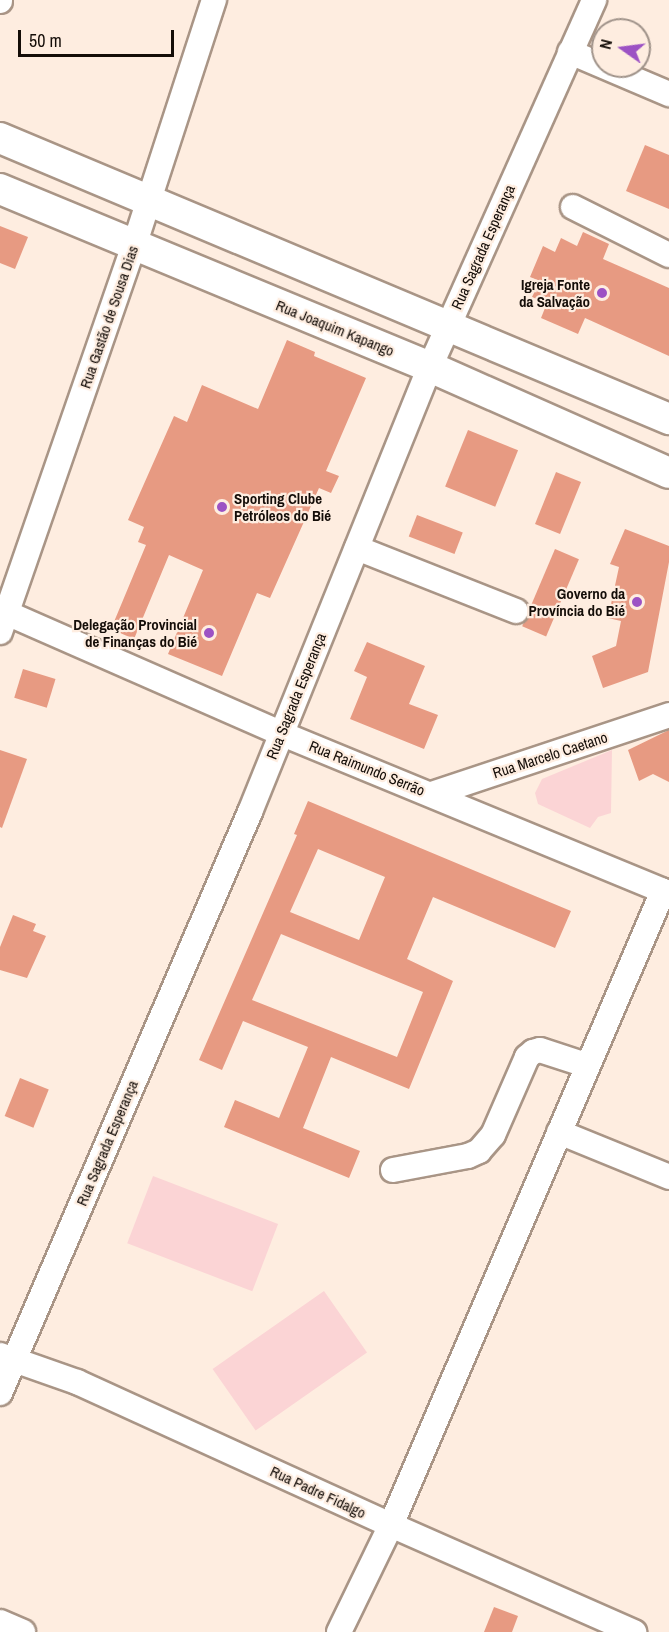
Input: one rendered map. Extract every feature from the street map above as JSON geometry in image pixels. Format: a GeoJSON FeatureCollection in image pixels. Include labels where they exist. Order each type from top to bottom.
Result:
{"type":"FeatureCollection","features":[{"type":"Feature","properties":{"kind":"main road"},"geometry":{"type":"LineString","coordinates":[[0,138],[669,419]]}},
{"type":"Feature","properties":{"kind":"main road","name":"Rua Joaquim Kapango"},"geometry":{"type":"LineString","coordinates":[[0,189],[430,367],[669,473]]}},
{"type":"Feature","properties":{"kind":"main road"},"geometry":{"type":"LineString","coordinates":[[249,293],[270,252]]}},
{"type":"Feature","properties":{"kind":"main road"},"geometry":{"type":"LineString","coordinates":[[305,316],[324,276]]}},
{"type":"Feature","properties":{"kind":"street","name":"Rua Gastão de Sousa Dias"},"geometry":{"type":"LineString","coordinates":[[2,618],[134,246],[214,0]]}},
{"type":"Feature","properties":{"kind":"street","name":"Rua Sagrada Esperança"},"geometry":{"type":"LineString","coordinates":[[0,1393],[6,1357],[250,812],[280,733],[430,367],[594,0]]}},
{"type":"Feature","properties":{"kind":"street"},"geometry":{"type":"LineString","coordinates":[[570,52],[669,94]]}},
{"type":"Feature","properties":{"kind":"street"},"geometry":{"type":"LineString","coordinates":[[573,207],[669,255]]}},
{"type":"Feature","properties":{"kind":"street"},"geometry":{"type":"LineString","coordinates":[[357,548],[516,611]]}},
{"type":"Feature","properties":{"kind":"street","name":"Rua Raimundo Serrão"},"geometry":{"type":"LineString","coordinates":[[2,618],[666,892]]}},
{"type":"Feature","properties":{"kind":"street","name":"Rua Marcelo Caetano"},"geometry":{"type":"LineString","coordinates":[[432,794],[669,715]]}},
{"type":"Feature","properties":{"kind":"street"},"geometry":{"type":"LineString","coordinates":[[339,1632],[391,1525],[586,1065],[666,892]]}},
{"type":"Feature","properties":{"kind":"street"},"geometry":{"type":"LineString","coordinates":[[393,1170],[468,1156],[479,1151],[493,1135],[527,1057],[533,1052],[540,1050],[586,1065]]}},
{"type":"Feature","properties":{"kind":"street"},"geometry":{"type":"LineString","coordinates":[[559,1132],[669,1177]]}},
{"type":"Feature","properties":{"kind":"street","name":"Rua Padre Fidalgo"},"geometry":{"type":"LineString","coordinates":[[6,1357],[77,1382],[391,1525],[634,1632]]}},
{"type":"Feature","properties":{"kind":"street"},"geometry":{"type":"LineString","coordinates":[[0,1622],[23,1632]]}},
{"type":"Feature","properties":{"kind":"shaded area"},"geometry":{"type":"Polygon","coordinates":[[[612,750],[611,813],[598,817],[590,828],[538,804],[535,793],[542,779],[612,750]]]}},
{"type":"Feature","properties":{"kind":"shaded area"},"geometry":{"type":"Polygon","coordinates":[[[153,1176],[278,1224],[252,1291],[127,1243],[153,1176]]]}},
{"type":"Feature","properties":{"kind":"shaded area"},"geometry":{"type":"Polygon","coordinates":[[[324,1291],[367,1352],[256,1430],[213,1369],[324,1291]]]}},
{"type":"Feature","properties":{"kind":"building"},"geometry":{"type":"Polygon","coordinates":[[[645,145],[669,155],[669,209],[626,191],[645,145]]]}},
{"type":"Feature","properties":{"kind":"building"},"geometry":{"type":"Polygon","coordinates":[[[0,226],[28,237],[15,269],[0,263],[0,226]]]}},
{"type":"Feature","properties":{"kind":"building","name":"Igreja Fonte da Salvação"},"geometry":{"type":"Polygon","coordinates":[[[583,232],[609,244],[603,259],[669,288],[669,356],[585,318],[578,334],[541,318],[547,303],[532,297],[540,281],[530,277],[543,246],[555,252],[561,238],[577,246],[583,232]]]}},
{"type":"Feature","properties":{"kind":"building"},"geometry":{"type":"Polygon","coordinates":[[[287,340],[315,352],[314,356],[366,378],[326,471],[339,476],[331,493],[319,488],[270,598],[257,593],[222,676],[168,654],[203,570],[169,555],[134,639],[111,629],[146,545],[138,542],[144,527],[128,520],[174,416],[187,422],[202,385],[258,409],[287,340]]]}},
{"type":"Feature","properties":{"kind":"building"},"geometry":{"type":"Polygon","coordinates":[[[468,430],[518,450],[495,507],[445,487],[468,430]]]}},
{"type":"Feature","properties":{"kind":"building"},"geometry":{"type":"Polygon","coordinates":[[[556,472],[581,482],[560,534],[535,524],[556,472]]]}},
{"type":"Feature","properties":{"kind":"building"},"geometry":{"type":"Polygon","coordinates":[[[417,515],[463,533],[455,554],[409,536],[417,515]]]}},
{"type":"Feature","properties":{"kind":"building","name":"Governo da Província do Bié"},"geometry":{"type":"Polygon","coordinates":[[[625,529],[669,546],[669,562],[648,672],[603,688],[592,656],[616,646],[621,621],[608,618],[619,567],[610,564],[625,529]]]}},
{"type":"Feature","properties":{"kind":"building"},"geometry":{"type":"Polygon","coordinates":[[[555,549],[579,559],[546,636],[522,626],[555,549]]]}},
{"type":"Feature","properties":{"kind":"building"},"geometry":{"type":"Polygon","coordinates":[[[367,642],[425,666],[409,704],[438,715],[424,749],[350,719],[367,677],[354,671],[367,642]]]}},
{"type":"Feature","properties":{"kind":"building"},"geometry":{"type":"Polygon","coordinates":[[[23,669],[56,679],[47,708],[14,698],[23,669]]]}},
{"type":"Feature","properties":{"kind":"building"},"geometry":{"type":"Polygon","coordinates":[[[669,730],[669,782],[653,774],[639,781],[628,750],[669,730]]]}},
{"type":"Feature","properties":{"kind":"building"},"geometry":{"type":"Polygon","coordinates":[[[0,750],[27,759],[2,828],[0,827],[0,750]]]}},
{"type":"Feature","properties":{"kind":"building"},"geometry":{"type":"Polygon","coordinates":[[[308,801],[571,911],[555,948],[433,897],[407,959],[453,981],[409,1089],[331,1057],[303,1128],[360,1151],[349,1178],[224,1127],[235,1100],[279,1118],[308,1047],[243,1021],[222,1070],[199,1060],[297,835],[294,834],[308,801]],[[318,849],[290,912],[359,940],[385,877],[318,849]],[[281,934],[252,1000],[397,1057],[423,992],[281,934]]]}},
{"type":"Feature","properties":{"kind":"building"},"geometry":{"type":"Polygon","coordinates":[[[13,915],[36,924],[33,931],[46,936],[27,978],[0,970],[0,947],[13,915]]]}},
{"type":"Feature","properties":{"kind":"building"},"geometry":{"type":"Polygon","coordinates":[[[20,1078],[49,1090],[33,1128],[5,1116],[20,1078]]]}},
{"type":"Feature","properties":{"kind":"building"},"geometry":{"type":"Polygon","coordinates":[[[494,1607],[518,1616],[512,1632],[484,1632],[494,1607]]]}},
{"type":"Feature","properties":{"kind":"place","name":"Igreja Fonte da Salvação"},"geometry":{"type":"Point","coordinates":[602,293]}},
{"type":"Feature","properties":{"kind":"place","name":"Sporting Clube Petróleos do Bié"},"geometry":{"type":"Point","coordinates":[222,507]}},
{"type":"Feature","properties":{"kind":"place","name":"Governo da Província do Bié"},"geometry":{"type":"Point","coordinates":[637,602]}},
{"type":"Feature","properties":{"kind":"place","name":"Delegação Provincial de Finanças do Bié"},"geometry":{"type":"Point","coordinates":[209,633]}}]}
